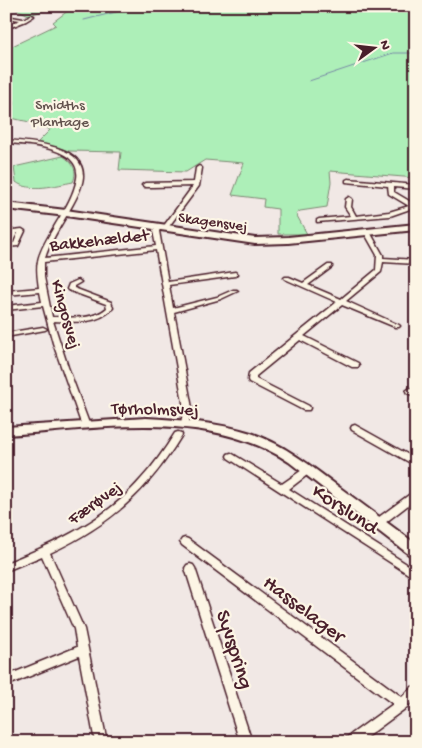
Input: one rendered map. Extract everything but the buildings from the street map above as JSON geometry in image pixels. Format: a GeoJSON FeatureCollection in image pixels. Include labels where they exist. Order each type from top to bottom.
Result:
{"type":"FeatureCollection","features":[{"type":"Feature","properties":{"kind":"street"},"geometry":{"type":"LineString","coordinates":[[6,28],[32,16]]}},
{"type":"Feature","properties":{"kind":"street"},"geometry":{"type":"LineString","coordinates":[[6,17],[25,20]]}},
{"type":"Feature","properties":{"kind":"street","name":"Kingosvej"},"geometry":{"type":"LineString","coordinates":[[6,141],[48,147],[74,160],[79,166],[81,174],[66,213],[47,244],[41,260],[42,290],[86,426]]}},
{"type":"Feature","properties":{"kind":"street"},"geometry":{"type":"LineString","coordinates":[[185,423],[188,408],[156,231],[162,227],[197,184],[199,168]]}},
{"type":"Feature","properties":{"kind":"street"},"geometry":{"type":"LineString","coordinates":[[348,181],[416,187]]}},
{"type":"Feature","properties":{"kind":"street"},"geometry":{"type":"LineString","coordinates":[[145,185],[159,186],[172,182],[197,184]]}},
{"type":"Feature","properties":{"kind":"street"},"geometry":{"type":"LineString","coordinates":[[391,185],[391,192],[415,207]]}},
{"type":"Feature","properties":{"kind":"street"},"geometry":{"type":"LineString","coordinates":[[349,199],[348,208],[355,218]]}},
{"type":"Feature","properties":{"kind":"street","name":"Skagensvej"},"geometry":{"type":"LineString","coordinates":[[6,206],[255,241],[416,226]]}},
{"type":"Feature","properties":{"kind":"street"},"geometry":{"type":"LineString","coordinates":[[319,222],[390,214],[415,207]]}},
{"type":"Feature","properties":{"kind":"street"},"geometry":{"type":"LineString","coordinates":[[306,408],[252,380],[252,375],[372,278],[378,271],[381,260],[377,247],[367,232]]}},
{"type":"Feature","properties":{"kind":"street","name":"Bakkehældet"},"geometry":{"type":"LineString","coordinates":[[41,260],[159,248]]}},
{"type":"Feature","properties":{"kind":"street"},"geometry":{"type":"LineString","coordinates":[[381,260],[416,262]]}},
{"type":"Feature","properties":{"kind":"street"},"geometry":{"type":"LineString","coordinates":[[304,285],[330,266]]}},
{"type":"Feature","properties":{"kind":"street"},"geometry":{"type":"LineString","coordinates":[[165,284],[235,274]]}},
{"type":"Feature","properties":{"kind":"street"},"geometry":{"type":"LineString","coordinates":[[287,278],[397,326]]}},
{"type":"Feature","properties":{"kind":"street"},"geometry":{"type":"LineString","coordinates":[[50,319],[96,318],[106,314],[110,308],[109,302],[70,289],[71,285],[78,282]]}},
{"type":"Feature","properties":{"kind":"street"},"geometry":{"type":"LineString","coordinates":[[6,293],[42,290]]}},
{"type":"Feature","properties":{"kind":"street"},"geometry":{"type":"LineString","coordinates":[[170,311],[219,298],[235,291]]}},
{"type":"Feature","properties":{"kind":"street"},"geometry":{"type":"LineString","coordinates":[[6,308],[46,304]]}},
{"type":"Feature","properties":{"kind":"street"},"geometry":{"type":"LineString","coordinates":[[6,335],[43,329]]}},
{"type":"Feature","properties":{"kind":"street"},"geometry":{"type":"LineString","coordinates":[[300,337],[355,365]]}},
{"type":"Feature","properties":{"kind":"street","name":"Tørholmsvej"},"geometry":{"type":"LineString","coordinates":[[6,430],[185,423],[224,430],[257,440],[279,450],[416,552]]}},
{"type":"Feature","properties":{"kind":"street"},"geometry":{"type":"LineString","coordinates":[[355,428],[416,463]]}},
{"type":"Feature","properties":{"kind":"street","name":"Færøvej"},"geometry":{"type":"LineString","coordinates":[[6,568],[86,532],[146,482],[164,460],[178,435]]}},
{"type":"Feature","properties":{"kind":"street","name":"Korslund"},"geometry":{"type":"LineString","coordinates":[[231,456],[416,575]]}},
{"type":"Feature","properties":{"kind":"street","name":"Korslund"},"geometry":{"type":"LineString","coordinates":[[282,489],[308,470]]}},
{"type":"Feature","properties":{"kind":"street"},"geometry":{"type":"LineString","coordinates":[[378,523],[416,494]]}},
{"type":"Feature","properties":{"kind":"street","name":"Hasselager"},"geometry":{"type":"LineString","coordinates":[[185,542],[402,704]]}},
{"type":"Feature","properties":{"kind":"street"},"geometry":{"type":"LineString","coordinates":[[45,552],[79,629],[101,742]]}},
{"type":"Feature","properties":{"kind":"street","name":"Syvspring"},"geometry":{"type":"LineString","coordinates":[[190,568],[246,742]]}},
{"type":"Feature","properties":{"kind":"street"},"geometry":{"type":"LineString","coordinates":[[6,681],[83,650]]}},
{"type":"Feature","properties":{"kind":"street"},"geometry":{"type":"LineString","coordinates":[[350,742],[402,704],[416,690]]}},
{"type":"Feature","properties":{"kind":"green space","name":"Smidths Plantage"},"geometry":{"type":"Polygon","coordinates":[[[9,6],[71,6],[87,9],[107,6],[416,6],[416,178],[330,171],[331,182],[327,207],[300,211],[296,214],[307,234],[278,234],[278,209],[263,207],[264,199],[232,195],[244,163],[205,160],[186,172],[119,170],[121,152],[69,151],[38,142],[50,130],[41,125],[9,117],[14,102],[6,99],[6,49],[56,25],[53,22],[69,10],[47,10],[29,15],[9,6]]]}},
{"type":"Feature","properties":{"kind":"green space"},"geometry":{"type":"Polygon","coordinates":[[[63,156],[74,167],[73,182],[36,188],[16,182],[14,167],[63,156]]]}},
{"type":"Feature","properties":{"kind":"waterway"},"geometry":{"type":"LineString","coordinates":[[84,20],[128,9],[156,6]]}},
{"type":"Feature","properties":{"kind":"waterway"},"geometry":{"type":"LineString","coordinates":[[309,81],[393,53],[416,53]]}}]}
